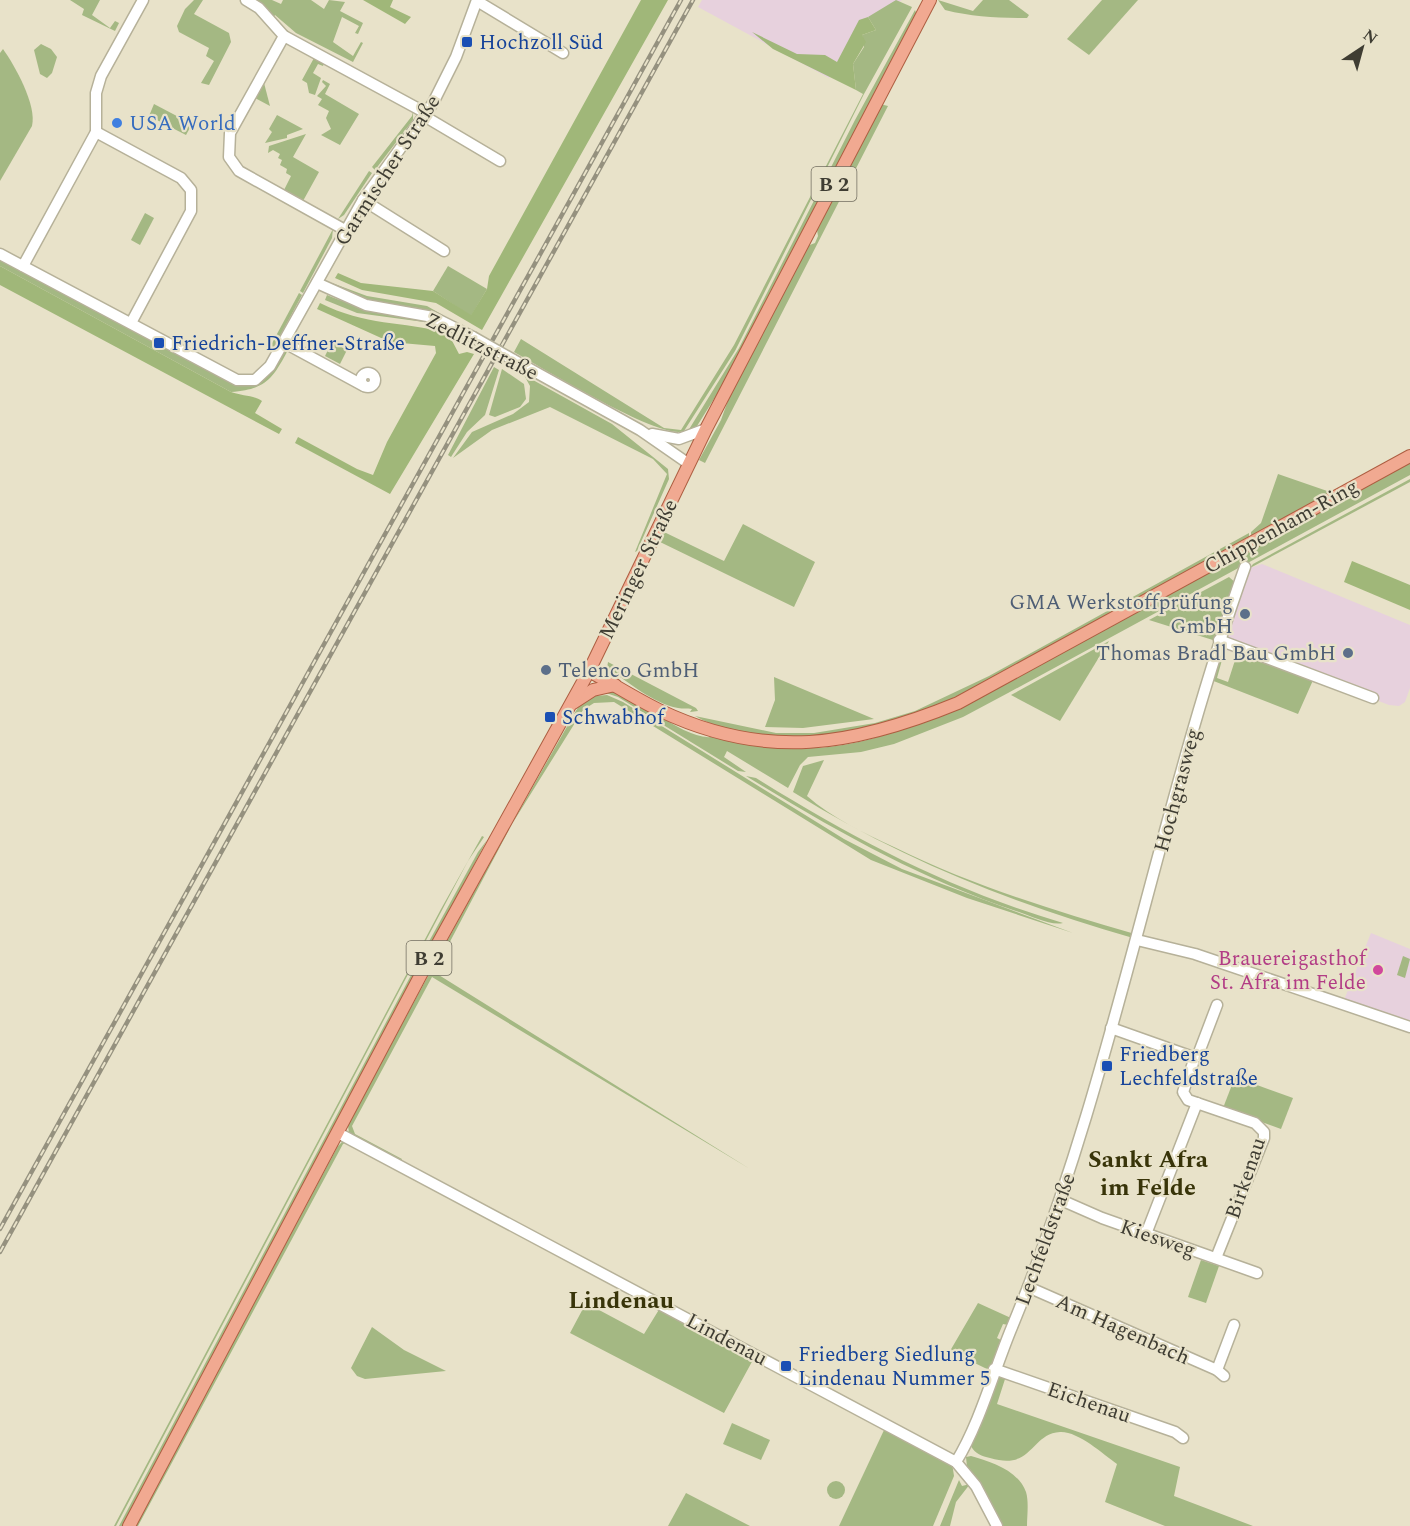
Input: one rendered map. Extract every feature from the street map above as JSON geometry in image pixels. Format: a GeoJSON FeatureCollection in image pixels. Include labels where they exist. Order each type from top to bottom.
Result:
{"type":"FeatureCollection","features":[{"type":"Feature","properties":{"kind":"main road","name":"Meringer Straße"},"geometry":{"type":"LineString","coordinates":[[338,1133],[458,906],[589,670],[706,429],[930,0]]}},
{"type":"Feature","properties":{"kind":"main road","name":"Chippenham-Ring"},"geometry":{"type":"LineString","coordinates":[[589,670],[685,721],[751,740],[819,742],[883,731],[958,703],[1410,456]]}},
{"type":"Feature","properties":{"kind":"main road"},"geometry":{"type":"LineString","coordinates":[[569,705],[593,690],[615,685]]}},
{"type":"Feature","properties":{"kind":"main road","name":"B 2"},"geometry":{"type":"LineString","coordinates":[[129,1526],[338,1133]]}},
{"type":"Feature","properties":{"kind":"street"},"geometry":{"type":"LineString","coordinates":[[23,266],[96,132],[96,93],[101,76],[143,0]]}},
{"type":"Feature","properties":{"kind":"street"},"geometry":{"type":"LineString","coordinates":[[246,0],[259,8],[284,36],[425,114],[500,161]]}},
{"type":"Feature","properties":{"kind":"street"},"geometry":{"type":"LineString","coordinates":[[477,0],[563,52]]}},
{"type":"Feature","properties":{"kind":"street","name":"Garmischer Straße"},"geometry":{"type":"LineString","coordinates":[[130,323],[237,380],[255,380],[270,366],[363,200],[425,114],[456,57],[477,0]]}},
{"type":"Feature","properties":{"kind":"street"},"geometry":{"type":"LineString","coordinates":[[284,36],[231,133],[230,157],[239,171],[345,230]]}},
{"type":"Feature","properties":{"kind":"street"},"geometry":{"type":"LineString","coordinates":[[0,254],[130,323],[191,211],[192,195],[181,178],[96,132]]}},
{"type":"Feature","properties":{"kind":"street"},"geometry":{"type":"LineString","coordinates":[[363,200],[444,251]]}},
{"type":"Feature","properties":{"kind":"street","name":"Zedlitzstraße"},"geometry":{"type":"LineString","coordinates":[[317,284],[366,305],[433,317],[640,430],[689,464]]}},
{"type":"Feature","properties":{"kind":"street"},"geometry":{"type":"LineString","coordinates":[[283,342],[364,386]]}},
{"type":"Feature","properties":{"kind":"street","name":"Zedlitzstraße"},"geometry":{"type":"LineString","coordinates":[[640,430],[664,438],[679,439],[706,429]]}},
{"type":"Feature","properties":{"kind":"street","name":"Hochgrasweg"},"geometry":{"type":"LineString","coordinates":[[1137,940],[1177,786],[1219,640],[1245,567]]}},
{"type":"Feature","properties":{"kind":"street"},"geometry":{"type":"LineString","coordinates":[[1219,640],[1373,698]]}},
{"type":"Feature","properties":{"kind":"street"},"geometry":{"type":"LineString","coordinates":[[1137,940],[1195,954],[1410,1027]]}},
{"type":"Feature","properties":{"kind":"street","name":"Lechfeldstraße"},"geometry":{"type":"LineString","coordinates":[[956,1462],[1061,1200],[1137,940]]}},
{"type":"Feature","properties":{"kind":"street"},"geometry":{"type":"LineString","coordinates":[[1146,1234],[1197,1103],[1188,1100],[1183,1092],[1193,1059],[1198,1055],[1217,1005]]}},
{"type":"Feature","properties":{"kind":"street"},"geometry":{"type":"LineString","coordinates":[[1111,1028],[1193,1059]]}},
{"type":"Feature","properties":{"kind":"street","name":"Birkenau"},"geometry":{"type":"LineString","coordinates":[[1197,1103],[1261,1127],[1264,1135],[1216,1258]]}},
{"type":"Feature","properties":{"kind":"street","name":"Lindenau"},"geometry":{"type":"LineString","coordinates":[[338,1133],[956,1462]]}},
{"type":"Feature","properties":{"kind":"street","name":"Kiesweg"},"geometry":{"type":"LineString","coordinates":[[1061,1200],[1146,1234],[1257,1273]]}},
{"type":"Feature","properties":{"kind":"street","name":"Am Hagenbach"},"geometry":{"type":"LineString","coordinates":[[1028,1287],[1220,1373],[1234,1324]]}},
{"type":"Feature","properties":{"kind":"street","name":"Eichenau"},"geometry":{"type":"LineString","coordinates":[[994,1369],[1175,1432],[1183,1438]]}},
{"type":"Feature","properties":{"kind":"street"},"geometry":{"type":"LineString","coordinates":[[956,1462],[976,1486],[997,1526]]}},
{"type":"Feature","properties":{"kind":"shaded area"},"geometry":{"type":"Polygon","coordinates":[[[702,0],[902,0],[860,26],[829,78],[698,7],[702,0]]]}},
{"type":"Feature","properties":{"kind":"shaded area"},"geometry":{"type":"Polygon","coordinates":[[[1262,564],[1410,625],[1410,688],[1405,702],[1399,706],[1389,705],[1253,653],[1251,658],[1213,646],[1247,569],[1262,564]]]}},
{"type":"Feature","properties":{"kind":"shaded area"},"geometry":{"type":"Polygon","coordinates":[[[1371,933],[1410,949],[1410,1023],[1344,1000],[1371,933]]]}},
{"type":"Feature","properties":{"kind":"green space"},"geometry":{"type":"Polygon","coordinates":[[[70,0],[100,0],[92,15],[110,28],[115,21],[119,23],[115,31],[82,15],[84,9],[70,0]]]}},
{"type":"Feature","properties":{"kind":"green space"},"geometry":{"type":"Polygon","coordinates":[[[194,0],[203,0],[194,14],[229,33],[231,42],[209,85],[201,83],[214,61],[206,56],[209,48],[179,32],[177,26],[185,9],[194,0]]]}},
{"type":"Feature","properties":{"kind":"green space"},"geometry":{"type":"Polygon","coordinates":[[[256,0],[272,0],[281,4],[283,0],[311,0],[324,9],[329,0],[345,2],[340,11],[363,23],[358,34],[355,33],[359,26],[342,17],[333,42],[353,56],[361,42],[363,43],[353,62],[296,33],[275,15],[273,19],[256,0]]]}},
{"type":"Feature","properties":{"kind":"green space"},"geometry":{"type":"Polygon","coordinates":[[[363,0],[393,0],[390,7],[411,17],[405,24],[363,0]]]}},
{"type":"Feature","properties":{"kind":"green space"},"geometry":{"type":"Polygon","coordinates":[[[641,0],[668,0],[482,330],[436,303],[362,290],[335,278],[338,273],[361,283],[433,291],[471,315],[487,289],[489,276],[641,0]]]}},
{"type":"Feature","properties":{"kind":"green space"},"geometry":{"type":"Polygon","coordinates":[[[896,0],[912,7],[864,94],[735,351],[684,431],[671,431],[627,414],[514,352],[521,339],[664,428],[681,430],[734,345],[863,94],[856,90],[853,64],[864,47],[862,35],[876,30],[868,17],[896,0]]]}},
{"type":"Feature","properties":{"kind":"green space"},"geometry":{"type":"Polygon","coordinates":[[[938,0],[973,11],[983,0],[1009,0],[1029,15],[1027,18],[1016,18],[966,14],[945,10],[938,0]]]}},
{"type":"Feature","properties":{"kind":"green space"},"geometry":{"type":"Polygon","coordinates":[[[1102,0],[1138,0],[1089,55],[1067,39],[1102,0]]]}},
{"type":"Feature","properties":{"kind":"green space"},"geometry":{"type":"Polygon","coordinates":[[[915,10],[917,15],[739,359],[697,426],[688,431],[739,348],[855,120],[915,10]]]}},
{"type":"Feature","properties":{"kind":"green space"},"geometry":{"type":"Polygon","coordinates":[[[868,17],[876,30],[862,35],[866,42],[853,64],[856,90],[773,49],[752,32],[797,54],[825,55],[837,62],[859,20],[868,17]]]}},
{"type":"Feature","properties":{"kind":"green space"},"geometry":{"type":"Polygon","coordinates":[[[41,44],[51,49],[57,57],[52,73],[47,78],[40,74],[34,50],[41,44]]]}},
{"type":"Feature","properties":{"kind":"green space"},"geometry":{"type":"Polygon","coordinates":[[[3,49],[24,86],[33,117],[32,126],[0,181],[0,53],[3,49]]]}},
{"type":"Feature","properties":{"kind":"green space"},"geometry":{"type":"Polygon","coordinates":[[[314,58],[324,63],[323,66],[318,64],[313,73],[321,78],[315,95],[309,93],[307,83],[302,80],[314,58]]]}},
{"type":"Feature","properties":{"kind":"green space"},"geometry":{"type":"Polygon","coordinates":[[[323,80],[330,84],[325,94],[359,114],[340,145],[321,135],[331,129],[326,118],[329,111],[318,105],[322,99],[317,96],[326,86],[323,80]]]}},
{"type":"Feature","properties":{"kind":"green space"},"geometry":{"type":"Polygon","coordinates":[[[264,83],[270,106],[255,98],[264,83]]]}},
{"type":"Feature","properties":{"kind":"green space"},"geometry":{"type":"Polygon","coordinates":[[[154,104],[192,124],[186,135],[149,116],[154,104]]]}},
{"type":"Feature","properties":{"kind":"green space"},"geometry":{"type":"Polygon","coordinates":[[[880,104],[888,106],[705,463],[699,460],[721,420],[730,395],[807,246],[815,243],[818,236],[817,230],[880,104]]]}},
{"type":"Feature","properties":{"kind":"green space"},"geometry":{"type":"Polygon","coordinates":[[[413,111],[413,120],[375,170],[372,167],[412,116],[413,111]]]}},
{"type":"Feature","properties":{"kind":"green space"},"geometry":{"type":"Polygon","coordinates":[[[277,115],[303,129],[287,135],[287,138],[265,143],[272,132],[269,129],[277,115]]]}},
{"type":"Feature","properties":{"kind":"green space"},"geometry":{"type":"Polygon","coordinates":[[[306,134],[293,157],[319,172],[303,201],[284,190],[291,176],[286,173],[287,169],[280,165],[282,160],[278,158],[280,154],[273,150],[268,153],[269,146],[306,134]]]}},
{"type":"Feature","properties":{"kind":"green space"},"geometry":{"type":"Polygon","coordinates":[[[369,171],[372,173],[344,215],[338,219],[369,171]]]}},
{"type":"Feature","properties":{"kind":"green space"},"geometry":{"type":"Polygon","coordinates":[[[145,213],[154,218],[140,245],[131,240],[145,213]]]}},
{"type":"Feature","properties":{"kind":"green space"},"geometry":{"type":"Polygon","coordinates":[[[333,229],[332,238],[303,293],[300,291],[333,229]]]}},
{"type":"Feature","properties":{"kind":"green space"},"geometry":{"type":"Polygon","coordinates":[[[0,259],[235,384],[248,386],[257,384],[268,374],[281,354],[288,350],[267,381],[243,391],[231,392],[0,266],[0,259]]]}},
{"type":"Feature","properties":{"kind":"green space"},"geometry":{"type":"Polygon","coordinates":[[[0,266],[231,392],[262,401],[255,413],[282,429],[279,434],[0,285],[0,266]]]}},
{"type":"Feature","properties":{"kind":"green space"},"geometry":{"type":"Polygon","coordinates":[[[448,266],[487,289],[471,316],[433,291],[448,266]]]}},
{"type":"Feature","properties":{"kind":"green space"},"geometry":{"type":"Polygon","coordinates":[[[330,284],[367,296],[427,306],[460,325],[418,308],[364,300],[330,284]]]}},
{"type":"Feature","properties":{"kind":"green space"},"geometry":{"type":"Polygon","coordinates":[[[299,293],[302,295],[273,349],[270,347],[299,293]]]}},
{"type":"Feature","properties":{"kind":"green space"},"geometry":{"type":"Polygon","coordinates":[[[327,295],[354,305],[439,324],[357,313],[325,300],[327,295]]]}},
{"type":"Feature","properties":{"kind":"green space"},"geometry":{"type":"Polygon","coordinates":[[[320,303],[353,316],[448,333],[459,354],[467,352],[474,354],[390,494],[295,443],[298,437],[357,469],[373,475],[387,442],[436,353],[435,346],[390,342],[317,309],[320,303]]]}},
{"type":"Feature","properties":{"kind":"green space"},"geometry":{"type":"Polygon","coordinates":[[[332,342],[347,350],[340,364],[325,356],[332,342]]]}},
{"type":"Feature","properties":{"kind":"green space"},"geometry":{"type":"Polygon","coordinates":[[[494,367],[499,370],[485,415],[467,432],[451,457],[448,455],[494,367]]]}},
{"type":"Feature","properties":{"kind":"green space"},"geometry":{"type":"Polygon","coordinates":[[[502,369],[524,384],[526,399],[520,407],[495,417],[489,415],[502,369]]]}},
{"type":"Feature","properties":{"kind":"green space"},"geometry":{"type":"Polygon","coordinates":[[[524,375],[612,424],[668,469],[669,479],[637,551],[635,552],[667,474],[653,459],[550,407],[492,430],[453,458],[472,432],[513,414],[529,402],[530,386],[524,375]]]}},
{"type":"Feature","properties":{"kind":"green space"},"geometry":{"type":"Polygon","coordinates":[[[1410,463],[1410,475],[963,717],[894,744],[861,752],[808,757],[800,765],[788,788],[727,751],[724,757],[746,772],[738,771],[618,697],[603,692],[629,698],[674,725],[703,737],[716,736],[771,745],[820,748],[885,735],[931,719],[1410,463]]]}},
{"type":"Feature","properties":{"kind":"green space"},"geometry":{"type":"Polygon","coordinates":[[[1278,474],[1333,493],[1251,539],[1251,532],[1261,523],[1278,474]]]}},
{"type":"Feature","properties":{"kind":"green space"},"geometry":{"type":"Polygon","coordinates":[[[1410,479],[1410,482],[1250,568],[1253,564],[1410,479]]]}},
{"type":"Feature","properties":{"kind":"green space"},"geometry":{"type":"Polygon","coordinates":[[[743,524],[815,562],[794,607],[660,542],[664,532],[724,561],[743,524]]]}},
{"type":"Feature","properties":{"kind":"green space"},"geometry":{"type":"Polygon","coordinates":[[[1249,533],[1249,539],[991,679],[924,711],[877,728],[834,736],[784,737],[735,731],[695,716],[776,733],[814,733],[875,723],[915,711],[989,676],[1249,533]]]}},
{"type":"Feature","properties":{"kind":"green space"},"geometry":{"type":"Polygon","coordinates":[[[1352,561],[1410,585],[1410,610],[1344,582],[1352,561]]]}},
{"type":"Feature","properties":{"kind":"green space"},"geometry":{"type":"Polygon","coordinates":[[[1229,577],[1237,584],[1216,641],[1149,620],[1229,577]]]}},
{"type":"Feature","properties":{"kind":"green space"},"geometry":{"type":"Polygon","coordinates":[[[1109,641],[1060,721],[1011,695],[1109,641]]]}},
{"type":"Feature","properties":{"kind":"green space"},"geometry":{"type":"Polygon","coordinates":[[[1253,653],[1314,678],[1298,714],[1211,680],[1217,658],[1222,660],[1217,678],[1228,682],[1237,654],[1251,658],[1253,653]]]}},
{"type":"Feature","properties":{"kind":"green space"},"geometry":{"type":"Polygon","coordinates":[[[608,662],[698,711],[690,712],[692,709],[659,702],[607,668],[608,662]]]}},
{"type":"Feature","properties":{"kind":"green space"},"geometry":{"type":"Polygon","coordinates":[[[774,677],[874,719],[803,728],[765,727],[775,700],[774,677]]]}},
{"type":"Feature","properties":{"kind":"green space"},"geometry":{"type":"Polygon","coordinates":[[[607,695],[623,702],[844,839],[902,869],[1073,933],[967,898],[871,860],[614,702],[594,703],[583,710],[512,824],[581,702],[595,696],[607,695]]]}},
{"type":"Feature","properties":{"kind":"green space"},"geometry":{"type":"Polygon","coordinates":[[[824,760],[807,796],[844,822],[793,792],[803,766],[824,760]]]}},
{"type":"Feature","properties":{"kind":"green space"},"geometry":{"type":"Polygon","coordinates":[[[746,776],[756,778],[830,822],[942,879],[1021,910],[1063,923],[1058,924],[1035,918],[982,899],[912,869],[845,834],[746,776]]]}},
{"type":"Feature","properties":{"kind":"green space"},"geometry":{"type":"Polygon","coordinates":[[[512,824],[434,972],[750,1169],[432,977],[352,1126],[355,1134],[402,1159],[401,1161],[349,1133],[348,1126],[512,824]]]}},
{"type":"Feature","properties":{"kind":"green space"},"geometry":{"type":"Polygon","coordinates":[[[863,832],[923,861],[982,885],[1135,934],[1133,938],[1001,895],[916,859],[863,832]]]}},
{"type":"Feature","properties":{"kind":"green space"},"geometry":{"type":"Polygon","coordinates":[[[482,836],[484,837],[468,861],[114,1526],[441,909],[482,836]]]}},
{"type":"Feature","properties":{"kind":"green space"},"geometry":{"type":"Polygon","coordinates":[[[487,840],[124,1526],[119,1526],[427,945],[478,852],[487,840]]]}},
{"type":"Feature","properties":{"kind":"green space"},"geometry":{"type":"Polygon","coordinates":[[[1403,956],[1410,959],[1405,978],[1397,975],[1403,956]]]}},
{"type":"Feature","properties":{"kind":"green space"},"geometry":{"type":"Polygon","coordinates":[[[1235,1077],[1293,1098],[1281,1129],[1223,1108],[1235,1077]]]}},
{"type":"Feature","properties":{"kind":"green space"},"geometry":{"type":"Polygon","coordinates":[[[344,1140],[347,1142],[343,1144],[138,1526],[135,1526],[338,1146],[344,1140]]]}},
{"type":"Feature","properties":{"kind":"green space"},"geometry":{"type":"Polygon","coordinates":[[[1201,1260],[1219,1266],[1206,1303],[1188,1297],[1201,1260]]]}},
{"type":"Feature","properties":{"kind":"green space"},"geometry":{"type":"Polygon","coordinates":[[[586,1303],[644,1334],[660,1308],[754,1358],[724,1413],[570,1333],[586,1303]]]}},
{"type":"Feature","properties":{"kind":"green space"},"geometry":{"type":"Polygon","coordinates":[[[978,1303],[1011,1318],[1008,1325],[1003,1324],[997,1338],[1001,1340],[989,1370],[950,1351],[978,1303]]]}},
{"type":"Feature","properties":{"kind":"green space"},"geometry":{"type":"Polygon","coordinates":[[[372,1327],[404,1350],[446,1371],[365,1379],[357,1376],[351,1368],[372,1327]]]}},
{"type":"Feature","properties":{"kind":"green space"},"geometry":{"type":"Polygon","coordinates":[[[995,1376],[1006,1376],[997,1404],[1180,1467],[1174,1496],[1253,1526],[1165,1526],[1105,1502],[1117,1464],[1075,1435],[1060,1432],[1050,1434],[1015,1460],[1004,1461],[979,1454],[971,1446],[995,1376]]]}},
{"type":"Feature","properties":{"kind":"green space"},"geometry":{"type":"Polygon","coordinates":[[[732,1423],[770,1440],[761,1460],[723,1444],[732,1423]]]}},
{"type":"Feature","properties":{"kind":"green space"},"geometry":{"type":"Polygon","coordinates":[[[885,1428],[952,1463],[954,1476],[933,1526],[839,1526],[885,1428]]]}},
{"type":"Feature","properties":{"kind":"green space"},"geometry":{"type":"Polygon","coordinates":[[[971,1456],[1003,1468],[1022,1484],[1027,1500],[1027,1526],[1001,1526],[967,1467],[966,1457],[971,1456]]]}},
{"type":"Feature","properties":{"kind":"green space"},"geometry":{"type":"Polygon","coordinates":[[[959,1480],[962,1486],[970,1484],[956,1502],[950,1526],[940,1526],[959,1480]]]}},
{"type":"Feature","properties":{"kind":"green space"},"geometry":{"type":"Polygon","coordinates":[[[836,1481],[842,1484],[845,1490],[842,1496],[836,1499],[830,1496],[827,1490],[830,1484],[836,1481]]]}},
{"type":"Feature","properties":{"kind":"green space"},"geometry":{"type":"Polygon","coordinates":[[[686,1493],[750,1526],[668,1526],[686,1493]]]}},
{"type":"Feature","properties":{"kind":"railway"},"geometry":{"type":"LineString","coordinates":[[0,1229],[681,0]]}},
{"type":"Feature","properties":{"kind":"railway"},"geometry":{"type":"LineString","coordinates":[[0,1252],[693,0]]}},
{"type":"Feature","properties":{"kind":"place","name":"Hochzoll Süd"},"geometry":{"type":"Point","coordinates":[467,42]}},
{"type":"Feature","properties":{"kind":"place","name":"USA World"},"geometry":{"type":"Point","coordinates":[117,123]}},
{"type":"Feature","properties":{"kind":"place","name":"Friedrich-Deffner-Straße"},"geometry":{"type":"Point","coordinates":[159,343]}},
{"type":"Feature","properties":{"kind":"place","name":"GMA Werkstoffprüfung GmbH"},"geometry":{"type":"Point","coordinates":[1245,614]}},
{"type":"Feature","properties":{"kind":"place","name":"Thomas Bradl Bau GmbH"},"geometry":{"type":"Point","coordinates":[1348,653]}},
{"type":"Feature","properties":{"kind":"place","name":"Telenco GmbH"},"geometry":{"type":"Point","coordinates":[546,670]}},
{"type":"Feature","properties":{"kind":"place","name":"Schwabhof"},"geometry":{"type":"Point","coordinates":[550,717]}},
{"type":"Feature","properties":{"kind":"place","name":"Brauereigasthof St. Afra im Felde"},"geometry":{"type":"Point","coordinates":[1378,970]}},
{"type":"Feature","properties":{"kind":"place","name":"Friedberg Lechfeldstraße"},"geometry":{"type":"Point","coordinates":[1107,1066]}},
{"type":"Feature","properties":{"kind":"place","name":"Friedberg Siedlung Lindenau Nummer 5"},"geometry":{"type":"Point","coordinates":[786,1366]}},
{"type":"Feature","properties":{"kind":"district","name":"Sankt Afra im Felde"},"geometry":{"type":"Point","coordinates":[1148,1173]}},
{"type":"Feature","properties":{"kind":"district","name":"Lindenau"},"geometry":{"type":"Point","coordinates":[621,1300]}}]}
